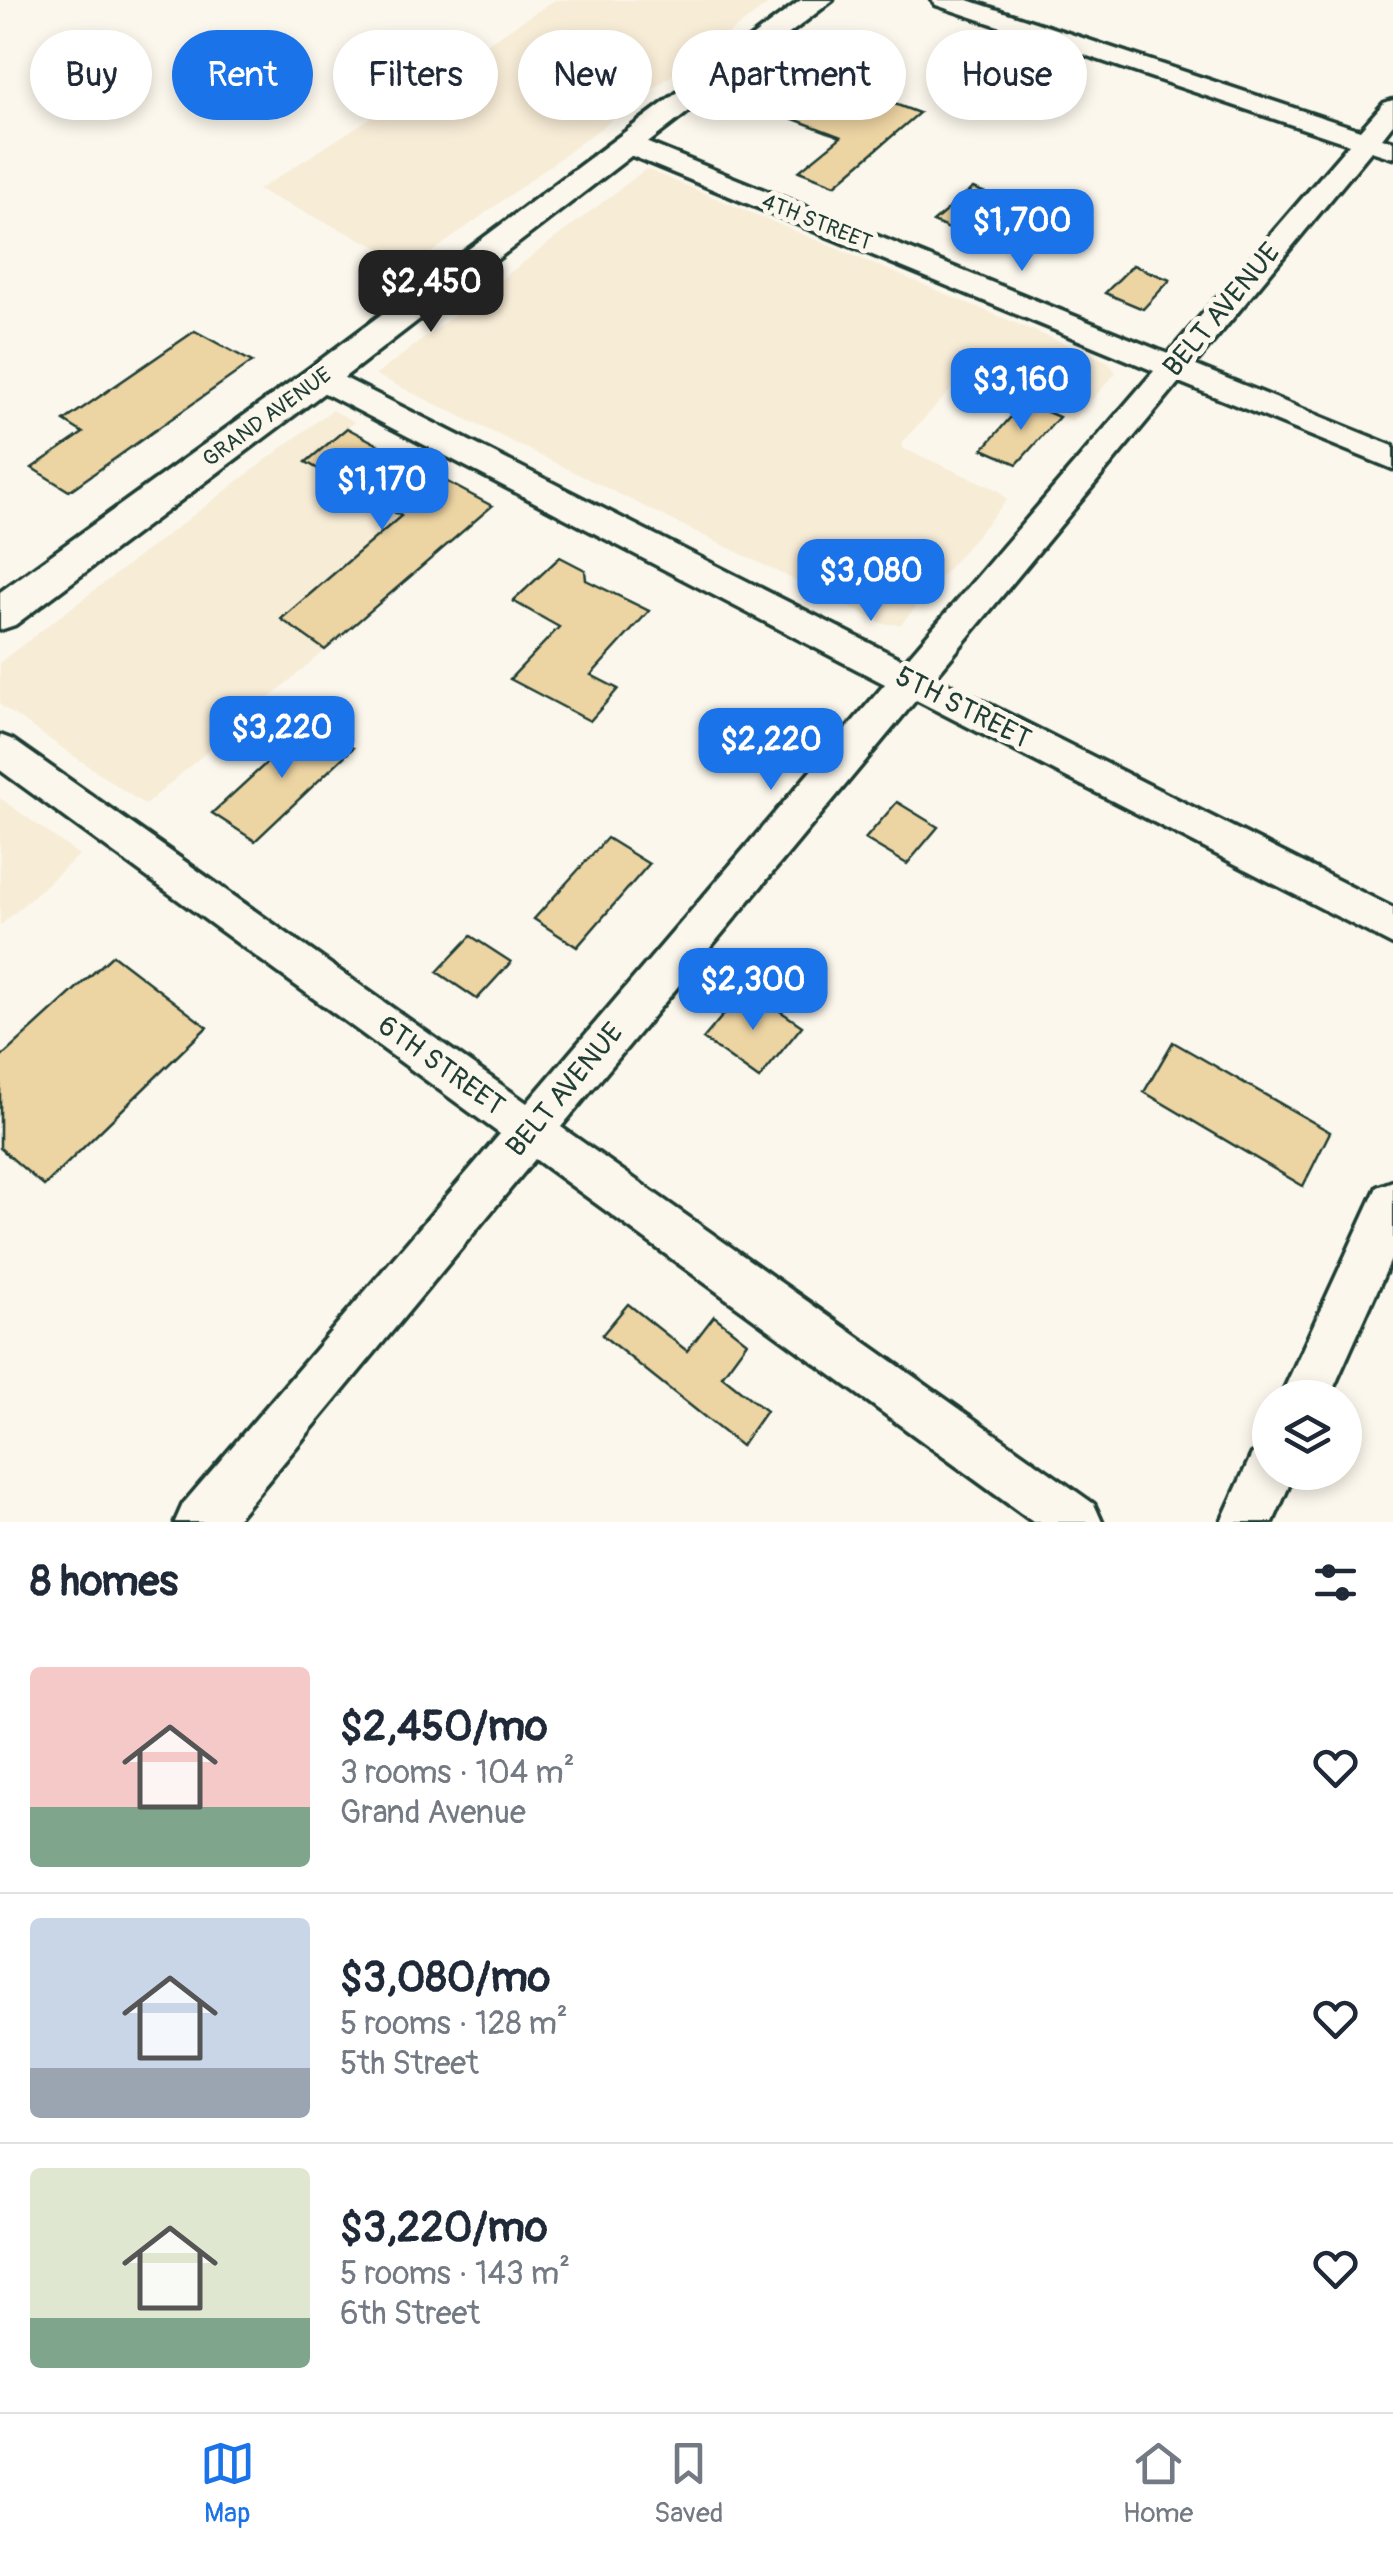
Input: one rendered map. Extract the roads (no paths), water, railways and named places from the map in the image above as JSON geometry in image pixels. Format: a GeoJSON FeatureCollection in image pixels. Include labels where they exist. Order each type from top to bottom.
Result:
{"type":"FeatureCollection","features":[{"type":"Feature","properties":{"kind":"street","name":"GRAND AVENUE"},"geometry":{"type":"LineString","coordinates":[[0,614],[320,378],[819,0]]}},
{"type":"Feature","properties":{"kind":"street"},"geometry":{"type":"LineString","coordinates":[[944,0],[1379,145]]}},
{"type":"Feature","properties":{"kind":"street","name":"BELT AVENUE"},"geometry":{"type":"LineString","coordinates":[[201,1522],[1174,368],[1379,145],[1393,108]]}},
{"type":"Feature","properties":{"kind":"street","name":"4TH STREET"},"geometry":{"type":"LineString","coordinates":[[629,144],[1393,458]]}},
{"type":"Feature","properties":{"kind":"street","name":"5TH STREET"},"geometry":{"type":"LineString","coordinates":[[320,378],[1393,928]]}},
{"type":"Feature","properties":{"kind":"street","name":"6TH STREET"},"geometry":{"type":"LineString","coordinates":[[0,750],[1076,1522]]}},
{"type":"Feature","properties":{"kind":"street"},"geometry":{"type":"LineString","coordinates":[[1312,1380],[1393,1203]]}},
{"type":"Feature","properties":{"kind":"street"},"geometry":{"type":"LineString","coordinates":[[1247,1522],[1262,1490]]}}]}
